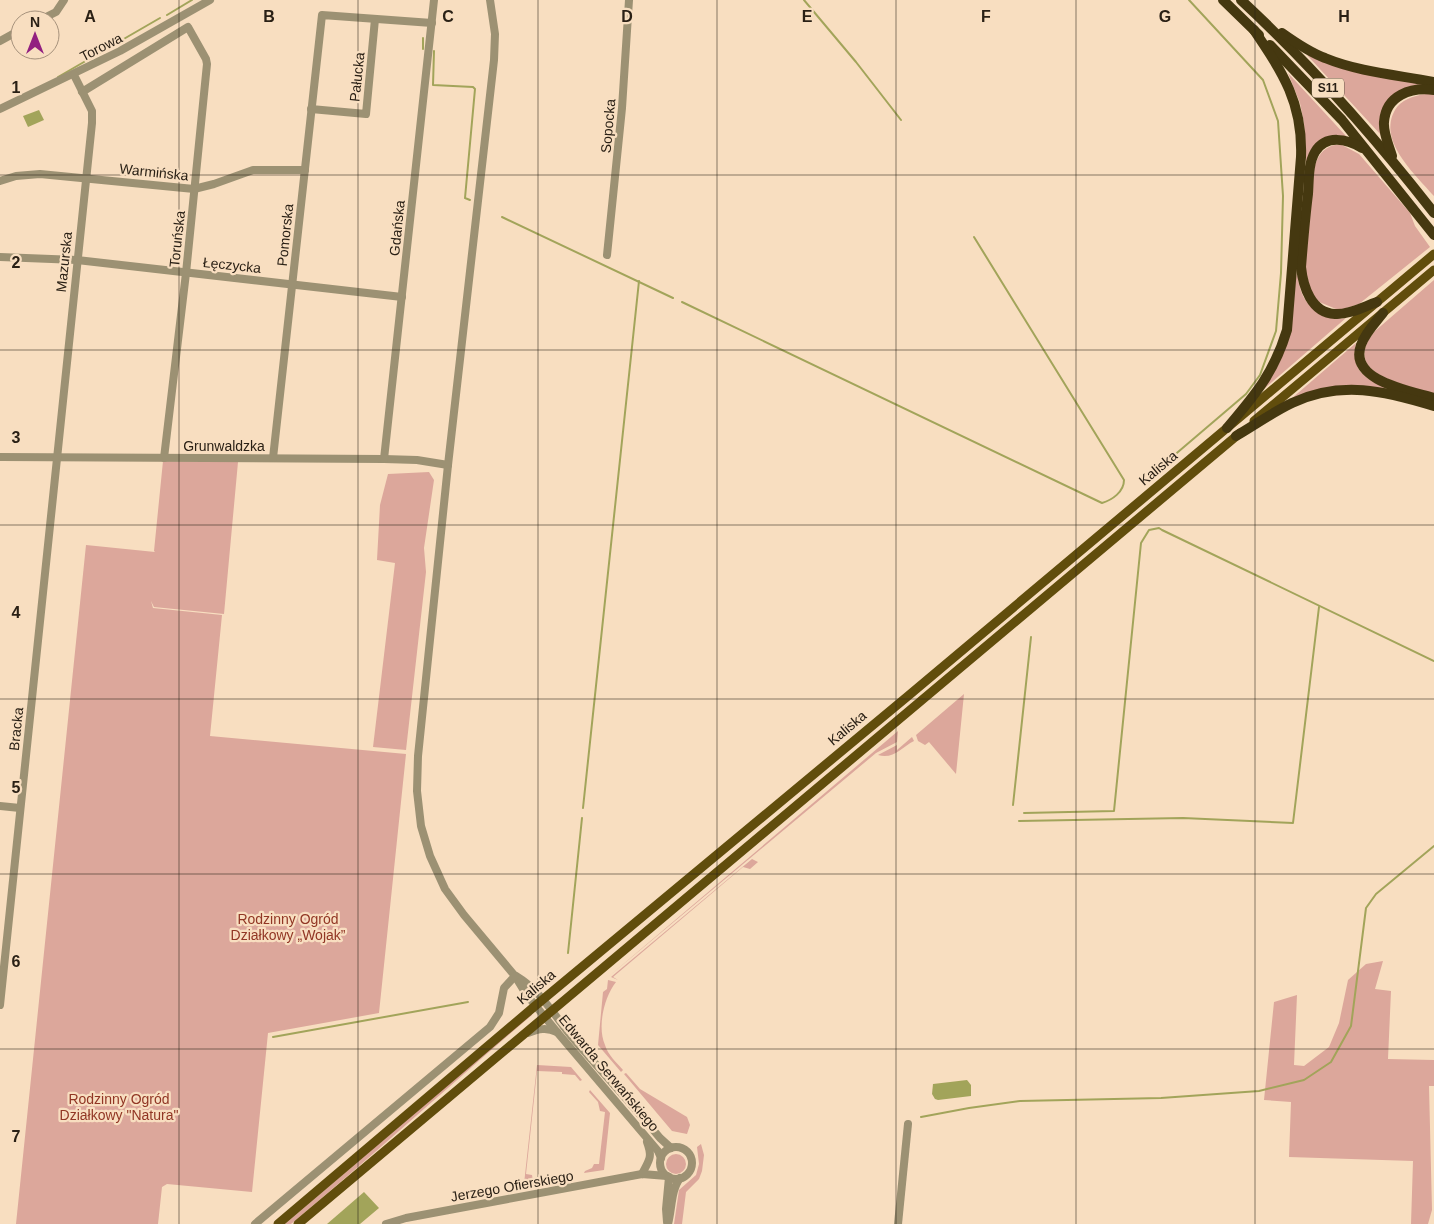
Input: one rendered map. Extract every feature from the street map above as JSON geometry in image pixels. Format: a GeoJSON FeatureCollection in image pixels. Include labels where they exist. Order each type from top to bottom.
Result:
{"type":"FeatureCollection","features":[{"type":"Feature","properties":{"kind":"highway","name":"S11"},"geometry":{"type":"LineString","coordinates":[[1222,0],[1316,93],[1368,151],[1434,235]]}},
{"type":"Feature","properties":{"kind":"highway","name":"S11"},"geometry":{"type":"LineString","coordinates":[[1241,0],[1328,87],[1394,162],[1433,212]]}},
{"type":"Feature","properties":{"kind":"highway"},"geometry":{"type":"LineString","coordinates":[[1258,17],[1310,52],[1326,59],[1363,69],[1434,82]]}},
{"type":"Feature","properties":{"kind":"highway"},"geometry":{"type":"LineString","coordinates":[[1227,428],[1261,387],[1281,350],[1286,330],[1301,157],[1302,140],[1295,102],[1276,63],[1254,30]]}},
{"type":"Feature","properties":{"kind":"highway"},"geometry":{"type":"LineString","coordinates":[[1394,162],[1385,134],[1384,123],[1390,105],[1396,98],[1414,89],[1434,90]]}},
{"type":"Feature","properties":{"kind":"highway"},"geometry":{"type":"LineString","coordinates":[[1368,151],[1355,143],[1338,139],[1328,141],[1315,152],[1310,172],[1301,267],[1306,291],[1317,306],[1326,312],[1345,313],[1377,302]]}},
{"type":"Feature","properties":{"kind":"highway"},"geometry":{"type":"LineString","coordinates":[[1383,313],[1368,332],[1360,347],[1361,362],[1364,370],[1379,381],[1434,398]]}},
{"type":"Feature","properties":{"kind":"highway"},"geometry":{"type":"LineString","coordinates":[[1236,436],[1292,403],[1321,393],[1349,389],[1370,390],[1434,406]]}},
{"type":"Feature","properties":{"kind":"main road","name":"Kaliska"},"geometry":{"type":"LineString","coordinates":[[278,1224],[535,1006],[1434,254]]}},
{"type":"Feature","properties":{"kind":"main road","name":"Kaliska"},"geometry":{"type":"LineString","coordinates":[[298,1224],[1434,270]]}},
{"type":"Feature","properties":{"kind":"street","name":"Torowa"},"geometry":{"type":"LineString","coordinates":[[0,110],[120,51],[210,0]]}},
{"type":"Feature","properties":{"kind":"street","name":"Gdańska"},"geometry":{"type":"LineString","coordinates":[[384,459],[434,0]]}},
{"type":"Feature","properties":{"kind":"street"},"geometry":{"type":"LineString","coordinates":[[490,0],[494,34],[494,66],[448,465],[418,756],[417,805],[430,856],[445,889],[515,976]]}},
{"type":"Feature","properties":{"kind":"street","name":"Sopocka"},"geometry":{"type":"LineString","coordinates":[[607,255],[622,108],[629,0]]}},
{"type":"Feature","properties":{"kind":"street","name":"Pomorska"},"geometry":{"type":"LineString","coordinates":[[273,458],[322,15],[375,19]]}},
{"type":"Feature","properties":{"kind":"street"},"geometry":{"type":"LineString","coordinates":[[375,19],[432,23]]}},
{"type":"Feature","properties":{"kind":"street","name":"Pałucka"},"geometry":{"type":"LineString","coordinates":[[312,109],[366,114],[375,19]]}},
{"type":"Feature","properties":{"kind":"street","name":"Toruńska"},"geometry":{"type":"LineString","coordinates":[[82,92],[188,27],[204,54],[207,64],[186,273],[164,458]]}},
{"type":"Feature","properties":{"kind":"street","name":"Mazurska"},"geometry":{"type":"LineString","coordinates":[[57,457],[92,111],[74,74]]}},
{"type":"Feature","properties":{"kind":"street","name":"Warmińska"},"geometry":{"type":"LineString","coordinates":[[0,181],[16,176],[40,174],[194,189],[252,170],[304,170]]}},
{"type":"Feature","properties":{"kind":"street","name":"Łęczycka"},"geometry":{"type":"LineString","coordinates":[[0,257],[77,260],[402,297]]}},
{"type":"Feature","properties":{"kind":"street","name":"Grunwaldzka"},"geometry":{"type":"LineString","coordinates":[[0,457],[384,459],[417,460],[448,465]]}},
{"type":"Feature","properties":{"kind":"street","name":"Bracka"},"geometry":{"type":"LineString","coordinates":[[0,1004],[57,457]]}},
{"type":"Feature","properties":{"kind":"street"},"geometry":{"type":"LineString","coordinates":[[0,806],[20,808]]}},
{"type":"Feature","properties":{"kind":"street","name":"Edwarda Serwańskiego"},"geometry":{"type":"LineString","coordinates":[[515,976],[526,982],[544,999],[557,1032],[661,1154],[661,1160]]}},
{"type":"Feature","properties":{"kind":"street","name":"Edwarda Serwańskiego"},"geometry":{"type":"LineString","coordinates":[[515,976],[535,1006],[548,1013],[671,1148]]}},
{"type":"Feature","properties":{"kind":"street","name":"Kaliska"},"geometry":{"type":"LineString","coordinates":[[255,1224],[490,1027],[499,1013],[504,988],[515,976]]}},
{"type":"Feature","properties":{"kind":"street"},"geometry":{"type":"LineString","coordinates":[[522,1035],[542,1028],[557,1032]]}},
{"type":"Feature","properties":{"kind":"street"},"geometry":{"type":"LineString","coordinates":[[898,1224],[908,1124]]}},
{"type":"Feature","properties":{"kind":"street"},"geometry":{"type":"LineString","coordinates":[[642,1174],[650,1160],[651,1153],[646,1138]]}},
{"type":"Feature","properties":{"kind":"street"},"geometry":{"type":"LineString","coordinates":[[642,1174],[655,1167],[667,1150],[671,1148],[683,1149],[688,1153],[692,1166],[689,1172],[680,1178],[675,1187],[672,1211],[668,1224]]}},
{"type":"Feature","properties":{"kind":"street"},"geometry":{"type":"LineString","coordinates":[[661,1160],[662,1170],[668,1176],[666,1210],[668,1224]]}},
{"type":"Feature","properties":{"kind":"street"},"geometry":{"type":"LineString","coordinates":[[642,1174],[680,1178]]}},
{"type":"Feature","properties":{"kind":"street","name":"Jerzego Ofierskiego"},"geometry":{"type":"LineString","coordinates":[[386,1224],[406,1218],[642,1174]]}},
{"type":"Feature","properties":{"kind":"green space"},"geometry":{"type":"Polygon","coordinates":[[[1307,55],[1434,86],[1395,95],[1381,135],[1307,55]]]}},
{"type":"Feature","properties":{"kind":"green space"},"geometry":{"type":"Polygon","coordinates":[[[1288,73],[1346,136],[1331,136],[1321,140],[1306,163],[1304,123],[1300,103],[1288,73]]]}},
{"type":"Feature","properties":{"kind":"green space"},"geometry":{"type":"Polygon","coordinates":[[[1425,94],[1434,94],[1434,196],[1401,157],[1391,134],[1391,122],[1395,110],[1408,99],[1425,94]]]}},
{"type":"Feature","properties":{"kind":"green space"},"geometry":{"type":"Polygon","coordinates":[[[1335,145],[1342,145],[1359,154],[1410,213],[1415,226],[1430,247],[1359,304],[1343,309],[1336,309],[1317,301],[1312,295],[1305,269],[1314,168],[1321,153],[1335,145]]]}},
{"type":"Feature","properties":{"kind":"green space"},"geometry":{"type":"Polygon","coordinates":[[[1297,272],[1302,293],[1310,305],[1315,309],[1342,319],[1346,318],[1264,389],[1278,365],[1297,272]]]}},
{"type":"Feature","properties":{"kind":"green space"},"geometry":{"type":"Polygon","coordinates":[[[1434,280],[1434,394],[1380,375],[1370,367],[1365,358],[1366,346],[1375,331],[1434,280]]]}},
{"type":"Feature","properties":{"kind":"green space"},"geometry":{"type":"Polygon","coordinates":[[[1356,343],[1356,363],[1359,370],[1370,380],[1395,391],[1291,399],[1356,343]]]}},
{"type":"Feature","properties":{"kind":"green space","name":"Rodzinny Ogród Działkowy \"Natura\""},"geometry":{"type":"Polygon","coordinates":[[[163,461],[238,462],[224,614],[154,607],[151,601],[153,608],[222,615],[210,736],[406,754],[379,1013],[268,1033],[252,1192],[167,1184],[162,1187],[158,1224],[16,1224],[86,545],[155,552],[163,461]]]}},
{"type":"Feature","properties":{"kind":"green space"},"geometry":{"type":"Polygon","coordinates":[[[429,472],[434,480],[424,548],[426,572],[406,750],[373,747],[395,563],[377,560],[380,505],[388,474],[429,472]]]}},
{"type":"Feature","properties":{"kind":"green space"},"geometry":{"type":"Polygon","coordinates":[[[964,694],[956,774],[929,742],[925,745],[918,741],[916,735],[964,694]]]}},
{"type":"Feature","properties":{"kind":"green space"},"geometry":{"type":"Polygon","coordinates":[[[898,731],[897,742],[876,753],[608,977],[898,731]]]}},
{"type":"Feature","properties":{"kind":"green space"},"geometry":{"type":"Polygon","coordinates":[[[912,737],[914,741],[897,752],[888,756],[878,755],[897,745],[897,750],[912,737]]]}},
{"type":"Feature","properties":{"kind":"green space"},"geometry":{"type":"Polygon","coordinates":[[[752,859],[758,862],[750,869],[743,867],[613,977],[618,980],[611,977],[752,859]]]}},
{"type":"Feature","properties":{"kind":"green space"},"geometry":{"type":"Polygon","coordinates":[[[1383,961],[1375,989],[1391,991],[1388,1059],[1434,1060],[1434,1086],[1429,1086],[1432,1210],[1428,1224],[1411,1224],[1413,1161],[1289,1157],[1291,1102],[1264,1100],[1274,1002],[1297,995],[1294,1065],[1304,1066],[1329,1047],[1339,1023],[1348,980],[1366,964],[1383,961]]]}},
{"type":"Feature","properties":{"kind":"green space"},"geometry":{"type":"Polygon","coordinates":[[[608,980],[616,982],[608,996],[603,1012],[603,1038],[606,1049],[623,1070],[621,1072],[598,1045],[603,992],[607,989],[608,980]]]}},
{"type":"Feature","properties":{"kind":"green space"},"geometry":{"type":"Polygon","coordinates":[[[531,1014],[322,1198],[291,1224],[285,1224],[531,1014]]]}},
{"type":"Feature","properties":{"kind":"green space"},"geometry":{"type":"Polygon","coordinates":[[[537,1065],[571,1067],[582,1080],[580,1081],[575,1075],[562,1074],[562,1072],[537,1071],[526,1174],[532,1175],[533,1181],[571,1175],[524,1184],[537,1065]]]}},
{"type":"Feature","properties":{"kind":"green space"},"geometry":{"type":"Polygon","coordinates":[[[626,1073],[640,1089],[687,1117],[690,1125],[687,1134],[672,1131],[624,1074],[626,1073]]]}},
{"type":"Feature","properties":{"kind":"green space"},"geometry":{"type":"Polygon","coordinates":[[[590,1090],[610,1113],[604,1170],[584,1173],[592,1168],[594,1164],[599,1164],[605,1112],[600,1111],[598,1102],[589,1092],[590,1090]]]}},
{"type":"Feature","properties":{"kind":"green space"},"geometry":{"type":"Polygon","coordinates":[[[701,1144],[704,1155],[702,1171],[699,1179],[686,1192],[682,1224],[674,1224],[679,1190],[696,1175],[699,1164],[697,1147],[701,1144]]]}},
{"type":"Feature","properties":{"kind":"green space"},"geometry":{"type":"Polygon","coordinates":[[[676,1154],[683,1157],[686,1164],[683,1171],[676,1174],[669,1171],[666,1164],[669,1157],[676,1154]]]}},
{"type":"Feature","properties":{"kind":"shaded area"},"geometry":{"type":"Polygon","coordinates":[[[39,110],[44,120],[28,127],[23,116],[39,110]]]}},
{"type":"Feature","properties":{"kind":"shaded area"},"geometry":{"type":"Polygon","coordinates":[[[967,1080],[971,1085],[971,1096],[938,1100],[932,1094],[933,1084],[967,1080]]]}},
{"type":"Feature","properties":{"kind":"shaded area"},"geometry":{"type":"Polygon","coordinates":[[[364,1192],[379,1208],[360,1224],[327,1224],[364,1192]]]}},
{"type":"Feature","properties":{"kind":"waterway"},"geometry":{"type":"LineString","coordinates":[[167,15],[192,0]]}},
{"type":"Feature","properties":{"kind":"waterway"},"geometry":{"type":"LineString","coordinates":[[804,0],[901,120]]}},
{"type":"Feature","properties":{"kind":"waterway"},"geometry":{"type":"LineString","coordinates":[[1151,475],[1246,394],[1260,375],[1276,331],[1281,273],[1283,196],[1278,121],[1263,80],[1189,0]]}},
{"type":"Feature","properties":{"kind":"waterway"},"geometry":{"type":"LineString","coordinates":[[58,77],[160,18]]}},
{"type":"Feature","properties":{"kind":"waterway"},"geometry":{"type":"LineString","coordinates":[[423,38],[423,49]]}},
{"type":"Feature","properties":{"kind":"waterway"},"geometry":{"type":"LineString","coordinates":[[434,51],[433,85],[473,87],[475,89],[465,198],[470,200]]}},
{"type":"Feature","properties":{"kind":"waterway"},"geometry":{"type":"LineString","coordinates":[[502,217],[673,298]]}},
{"type":"Feature","properties":{"kind":"waterway"},"geometry":{"type":"LineString","coordinates":[[682,302],[1102,503],[1110,500],[1120,492],[1124,480],[974,237]]}},
{"type":"Feature","properties":{"kind":"waterway"},"geometry":{"type":"LineString","coordinates":[[583,808],[639,281]]}},
{"type":"Feature","properties":{"kind":"waterway"},"geometry":{"type":"LineString","coordinates":[[1024,813],[1114,811],[1141,543],[1149,530],[1159,528],[1434,661]]}},
{"type":"Feature","properties":{"kind":"waterway"},"geometry":{"type":"LineString","coordinates":[[1019,821],[1183,818],[1293,823],[1319,607]]}},
{"type":"Feature","properties":{"kind":"waterway"},"geometry":{"type":"LineString","coordinates":[[1013,805],[1031,637]]}},
{"type":"Feature","properties":{"kind":"waterway"},"geometry":{"type":"LineString","coordinates":[[568,953],[582,818]]}},
{"type":"Feature","properties":{"kind":"waterway"},"geometry":{"type":"LineString","coordinates":[[921,1117],[1020,1101],[1161,1098],[1259,1091],[1304,1080],[1331,1062],[1351,1026],[1366,908],[1376,894],[1434,846]]}},
{"type":"Feature","properties":{"kind":"waterway"},"geometry":{"type":"LineString","coordinates":[[273,1037],[468,1002]]}},
{"type":"Feature","properties":{"kind":"park label","name":"Rodzinny Ogród Działkowy „Wojak”"},"geometry":{"type":"Point","coordinates":[288,928]}}]}
